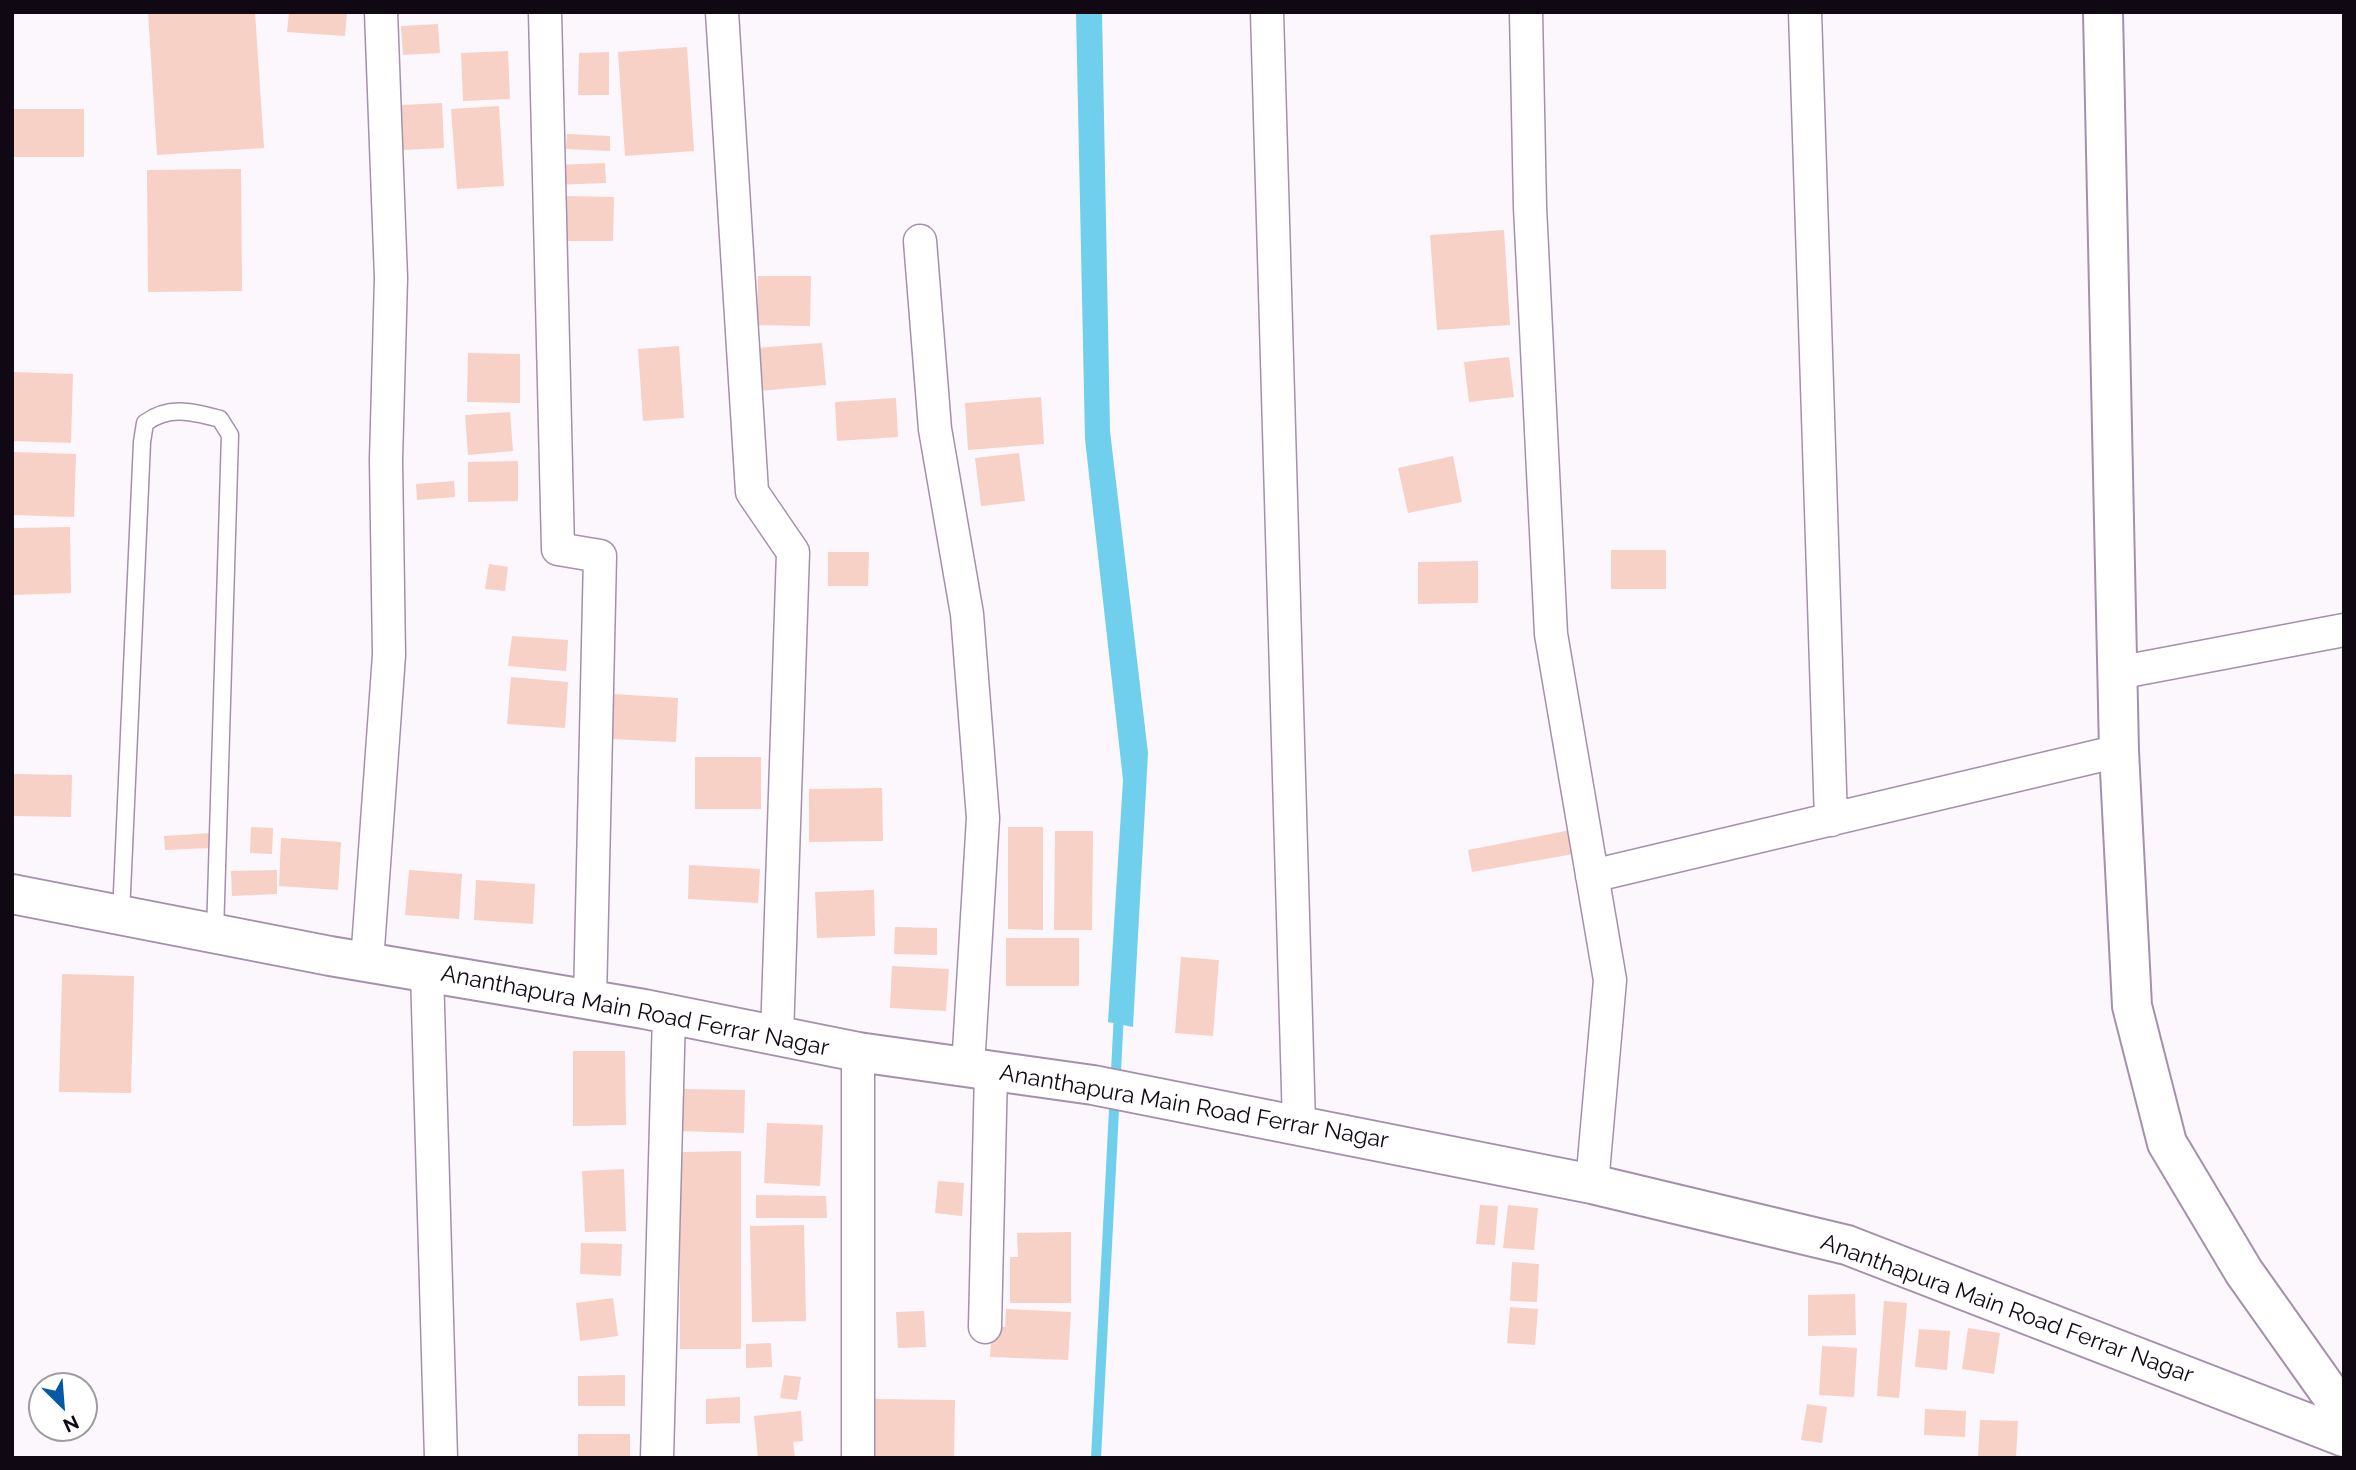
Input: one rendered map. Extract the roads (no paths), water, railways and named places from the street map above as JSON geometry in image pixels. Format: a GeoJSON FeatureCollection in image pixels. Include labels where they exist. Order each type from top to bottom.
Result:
{"type":"FeatureCollection","features":[{"type":"Feature","properties":{"kind":"street"},"geometry":{"type":"LineString","coordinates":[[367,962],[389,656],[386,460],[391,278],[382,12]]}},
{"type":"Feature","properties":{"kind":"street"},"geometry":{"type":"LineString","coordinates":[[545,12],[558,550],[600,556],[590,1000]]}},
{"type":"Feature","properties":{"kind":"street"},"geometry":{"type":"LineString","coordinates":[[722,12],[752,492],[793,552],[777,1036]]}},
{"type":"Feature","properties":{"kind":"street"},"geometry":{"type":"LineString","coordinates":[[1267,12],[1299,1124]]}},
{"type":"Feature","properties":{"kind":"street"},"geometry":{"type":"LineString","coordinates":[[1526,12],[1530,207],[1551,634],[1610,980],[1592,1184]]}},
{"type":"Feature","properties":{"kind":"street"},"geometry":{"type":"LineString","coordinates":[[1805,12],[1830,820]]}},
{"type":"Feature","properties":{"kind":"street"},"geometry":{"type":"LineString","coordinates":[[2103,12],[2119,751],[2132,1006],[2167,1143],[2244,1272],[2344,1413]]}},
{"type":"Feature","properties":{"kind":"street"},"geometry":{"type":"LineString","coordinates":[[920,241],[935,429],[967,614],[983,818],[980,1069],[985,1327]]}},
{"type":"Feature","properties":{"kind":"street"},"geometry":{"type":"LineString","coordinates":[[2117,673],[2344,630]]}},
{"type":"Feature","properties":{"kind":"street"},"geometry":{"type":"LineString","coordinates":[[1592,876],[2119,751]]}},
{"type":"Feature","properties":{"kind":"street","name":"Ananthapura Main Road Ferrar Nagar"},"geometry":{"type":"LineString","coordinates":[[12,894],[367,962],[669,1014],[858,1052],[1093,1085],[1592,1184],[1847,1245],[2344,1437]]}},
{"type":"Feature","properties":{"kind":"street"},"geometry":{"type":"LineString","coordinates":[[427,972],[441,1458]]}},
{"type":"Feature","properties":{"kind":"street"},"geometry":{"type":"LineString","coordinates":[[657,1458],[669,1014]]}},
{"type":"Feature","properties":{"kind":"street"},"geometry":{"type":"LineString","coordinates":[[858,1052],[858,1458]]}},
{"type":"Feature","properties":{"kind":"lane"},"geometry":{"type":"LineString","coordinates":[[121,915],[142,442],[145,423],[161,412],[196,413],[220,419],[230,435],[215,933]]}},
{"type":"Feature","properties":{"kind":"water"},"geometry":{"type":"Polygon","coordinates":[[[1076,12],[1102,12],[1110,431],[1148,753],[1133,1027],[1108,1022],[1123,780],[1085,439],[1076,12]]]}},
{"type":"Feature","properties":{"kind":"waterway"},"geometry":{"type":"LineString","coordinates":[[1096,1458],[1119,1013]]}}]}
